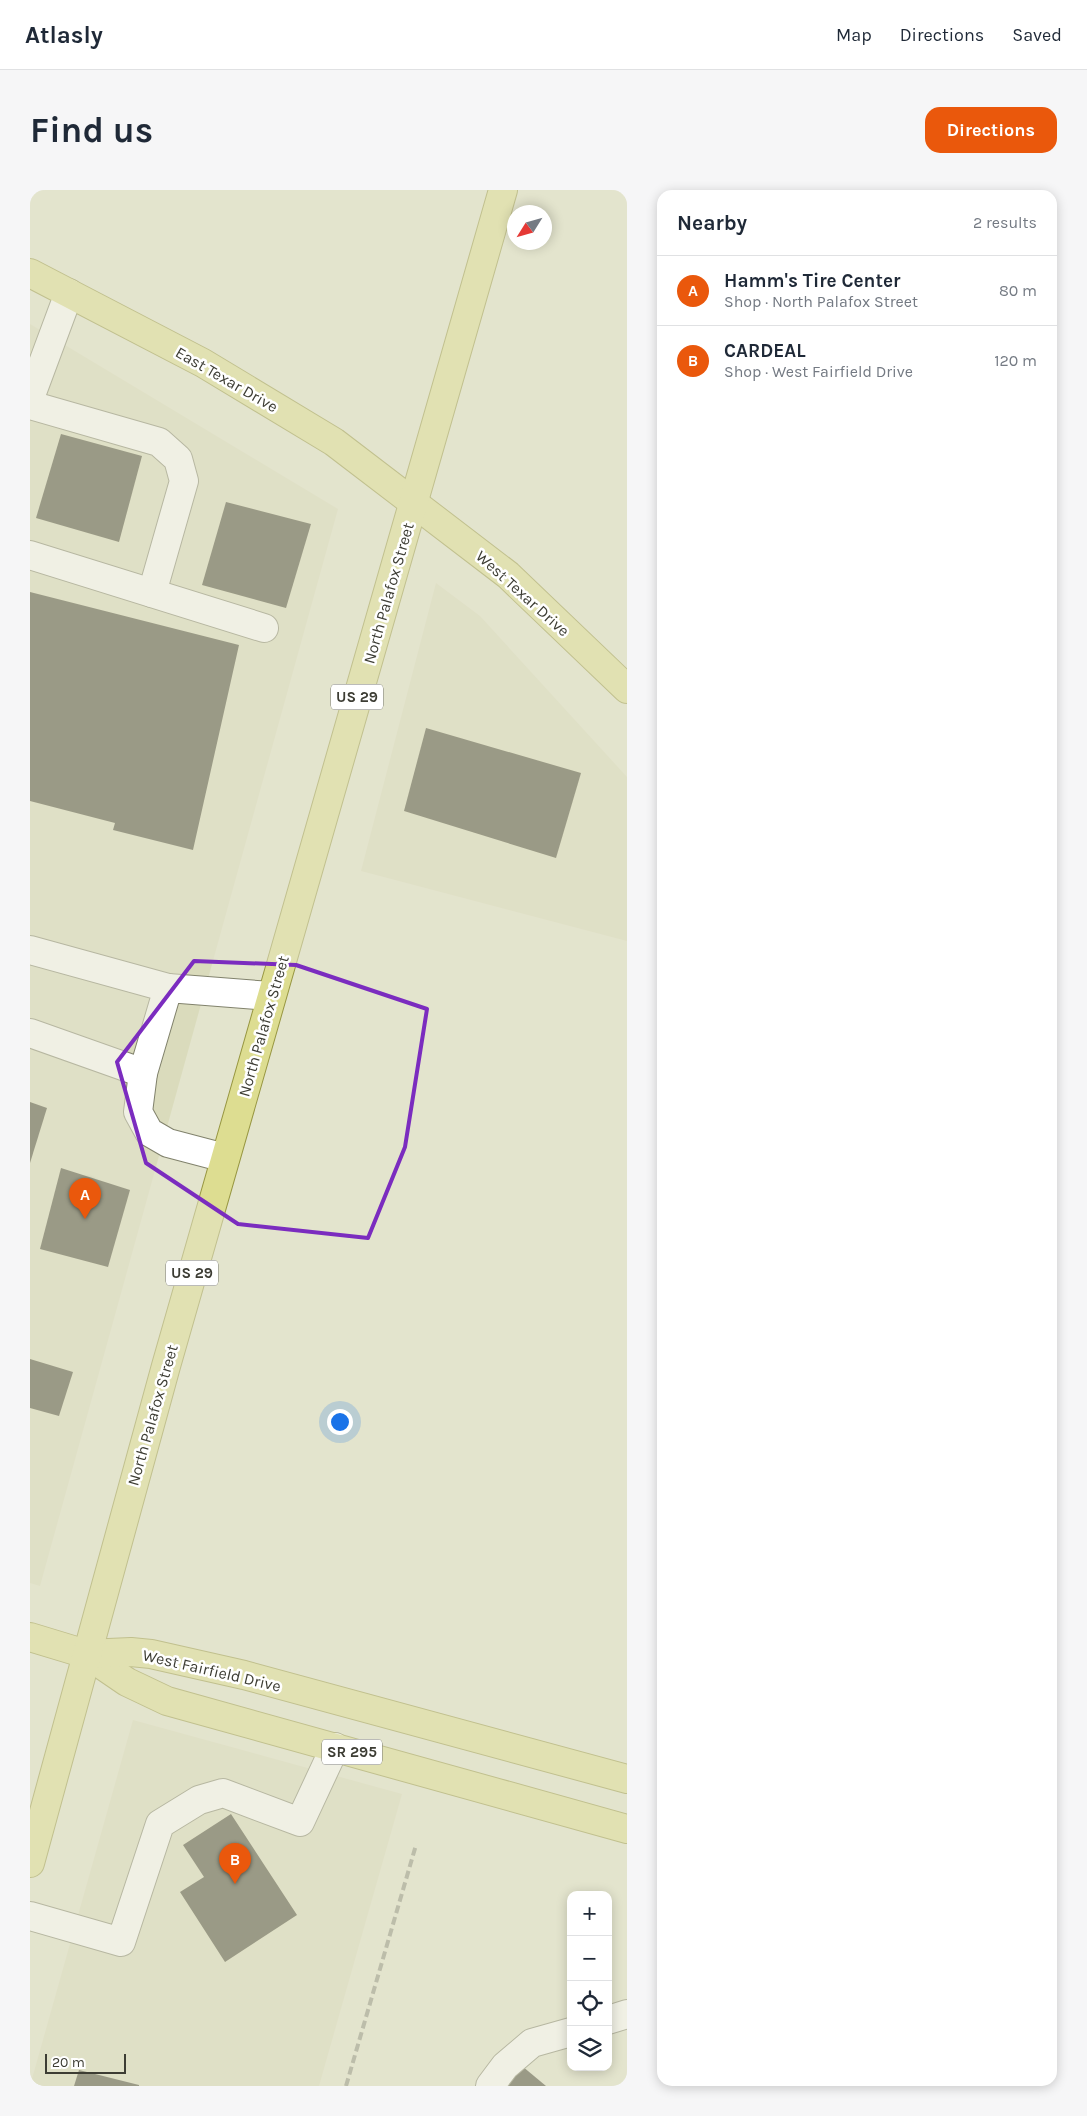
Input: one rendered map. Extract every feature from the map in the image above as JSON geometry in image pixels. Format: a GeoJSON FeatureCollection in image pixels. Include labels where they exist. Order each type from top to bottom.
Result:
{"type":"FeatureCollection","features":[{"type":"Feature","properties":{"kind":"main road","name":"North Palafox Street"},"geometry":{"type":"LineString","coordinates":[[30,1863],[86,1654],[225,1158],[503,190]]}},
{"type":"Feature","properties":{"kind":"main road","name":"East Texar Drive"},"geometry":{"type":"LineString","coordinates":[[30,273],[202,363],[253,392],[334,442],[414,502]]}},
{"type":"Feature","properties":{"kind":"main road","name":"West Texar Drive"},"geometry":{"type":"LineString","coordinates":[[414,502],[508,575],[627,689]]}},
{"type":"Feature","properties":{"kind":"main road","name":"SR 295"},"geometry":{"type":"LineString","coordinates":[[30,1637],[86,1654]]}},
{"type":"Feature","properties":{"kind":"main road","name":"West Fairfield Drive"},"geometry":{"type":"LineString","coordinates":[[86,1654],[131,1652],[151,1654],[244,1675],[627,1779]]}},
{"type":"Feature","properties":{"kind":"main road","name":"West Fairfield Drive"},"geometry":{"type":"LineString","coordinates":[[86,1654],[127,1682],[167,1701],[627,1829]]}},
{"type":"Feature","properties":{"kind":"lane"},"geometry":{"type":"LineString","coordinates":[[30,398],[69,293]]}},
{"type":"Feature","properties":{"kind":"lane"},"geometry":{"type":"LineString","coordinates":[[30,405],[160,442],[178,459],[184,481],[152,593]]}},
{"type":"Feature","properties":{"kind":"lane"},"geometry":{"type":"LineString","coordinates":[[30,555],[264,628]]}},
{"type":"Feature","properties":{"kind":"lane"},"geometry":{"type":"LineString","coordinates":[[30,950],[168,988],[271,996]]}},
{"type":"Feature","properties":{"kind":"lane"},"geometry":{"type":"LineString","coordinates":[[168,988],[144,1073],[138,1112],[149,1132],[168,1143],[225,1158]]}},
{"type":"Feature","properties":{"kind":"lane"},"geometry":{"type":"LineString","coordinates":[[30,1033],[144,1073]]}},
{"type":"Feature","properties":{"kind":"lane"},"geometry":{"type":"LineString","coordinates":[[30,1916],[121,1942],[160,1824],[200,1800],[223,1793],[300,1822],[335,1747]]}},
{"type":"Feature","properties":{"kind":"lane"},"geometry":{"type":"LineString","coordinates":[[612,2019],[627,2014]]}},
{"type":"Feature","properties":{"kind":"lane"},"geometry":{"type":"LineString","coordinates":[[490,2086],[505,2066],[532,2043],[567,2033]]}},
{"type":"Feature","properties":{"kind":"highlighted area"},"geometry":{"type":"Polygon","coordinates":[[[194,961],[296,965],[427,1009],[405,1147],[368,1238],[238,1224],[146,1163],[117,1062],[194,961]]]}},
{"type":"Feature","properties":{"kind":"shaded area"},"geometry":{"type":"Polygon","coordinates":[[[30,324],[338,509],[40,1586],[30,1583],[30,324]]]}},
{"type":"Feature","properties":{"kind":"shaded area"},"geometry":{"type":"Polygon","coordinates":[[[436,583],[480,616],[627,777],[627,941],[361,871],[436,583]]]}},
{"type":"Feature","properties":{"kind":"shaded area"},"geometry":{"type":"Polygon","coordinates":[[[133,1720],[402,1794],[319,2086],[30,2086],[133,1720]]]}},
{"type":"Feature","properties":{"kind":"building"},"geometry":{"type":"Polygon","coordinates":[[[61,434],[142,456],[119,542],[36,518],[61,434]]]}},
{"type":"Feature","properties":{"kind":"building"},"geometry":{"type":"Polygon","coordinates":[[[226,502],[311,524],[286,608],[202,585],[226,502]]]}},
{"type":"Feature","properties":{"kind":"building"},"geometry":{"type":"Polygon","coordinates":[[[30,592],[239,645],[193,850],[113,830],[115,823],[30,801],[30,592]]]}},
{"type":"Feature","properties":{"kind":"building"},"geometry":{"type":"Polygon","coordinates":[[[426,728],[581,773],[556,858],[404,811],[426,728]]]}},
{"type":"Feature","properties":{"kind":"building"},"geometry":{"type":"Polygon","coordinates":[[[30,1102],[47,1108],[30,1163],[30,1102]]]}},
{"type":"Feature","properties":{"kind":"building"},"geometry":{"type":"Polygon","coordinates":[[[61,1168],[130,1190],[108,1267],[40,1249],[61,1168]]]}},
{"type":"Feature","properties":{"kind":"building"},"geometry":{"type":"Polygon","coordinates":[[[30,1359],[73,1372],[59,1416],[30,1408],[30,1359]]]}},
{"type":"Feature","properties":{"kind":"building"},"geometry":{"type":"Polygon","coordinates":[[[231,1814],[297,1915],[225,1962],[180,1892],[204,1877],[183,1845],[231,1814]]]}},
{"type":"Feature","properties":{"kind":"building"},"geometry":{"type":"Polygon","coordinates":[[[522,2066],[546,2086],[507,2086],[522,2066]]]}},
{"type":"Feature","properties":{"kind":"building"},"geometry":{"type":"Polygon","coordinates":[[[79,2070],[139,2085],[139,2086],[74,2086],[79,2070]]]}},
{"type":"Feature","properties":{"kind":"railway"},"geometry":{"type":"LineString","coordinates":[[346,2086],[416,1845]]}},
{"type":"Feature","properties":{"kind":"place","name":"Hamm's Tire Center"},"geometry":{"type":"Point","coordinates":[85,1219]}},
{"type":"Feature","properties":{"kind":"place","name":"CARDEAL"},"geometry":{"type":"Point","coordinates":[235,1884]}}]}
